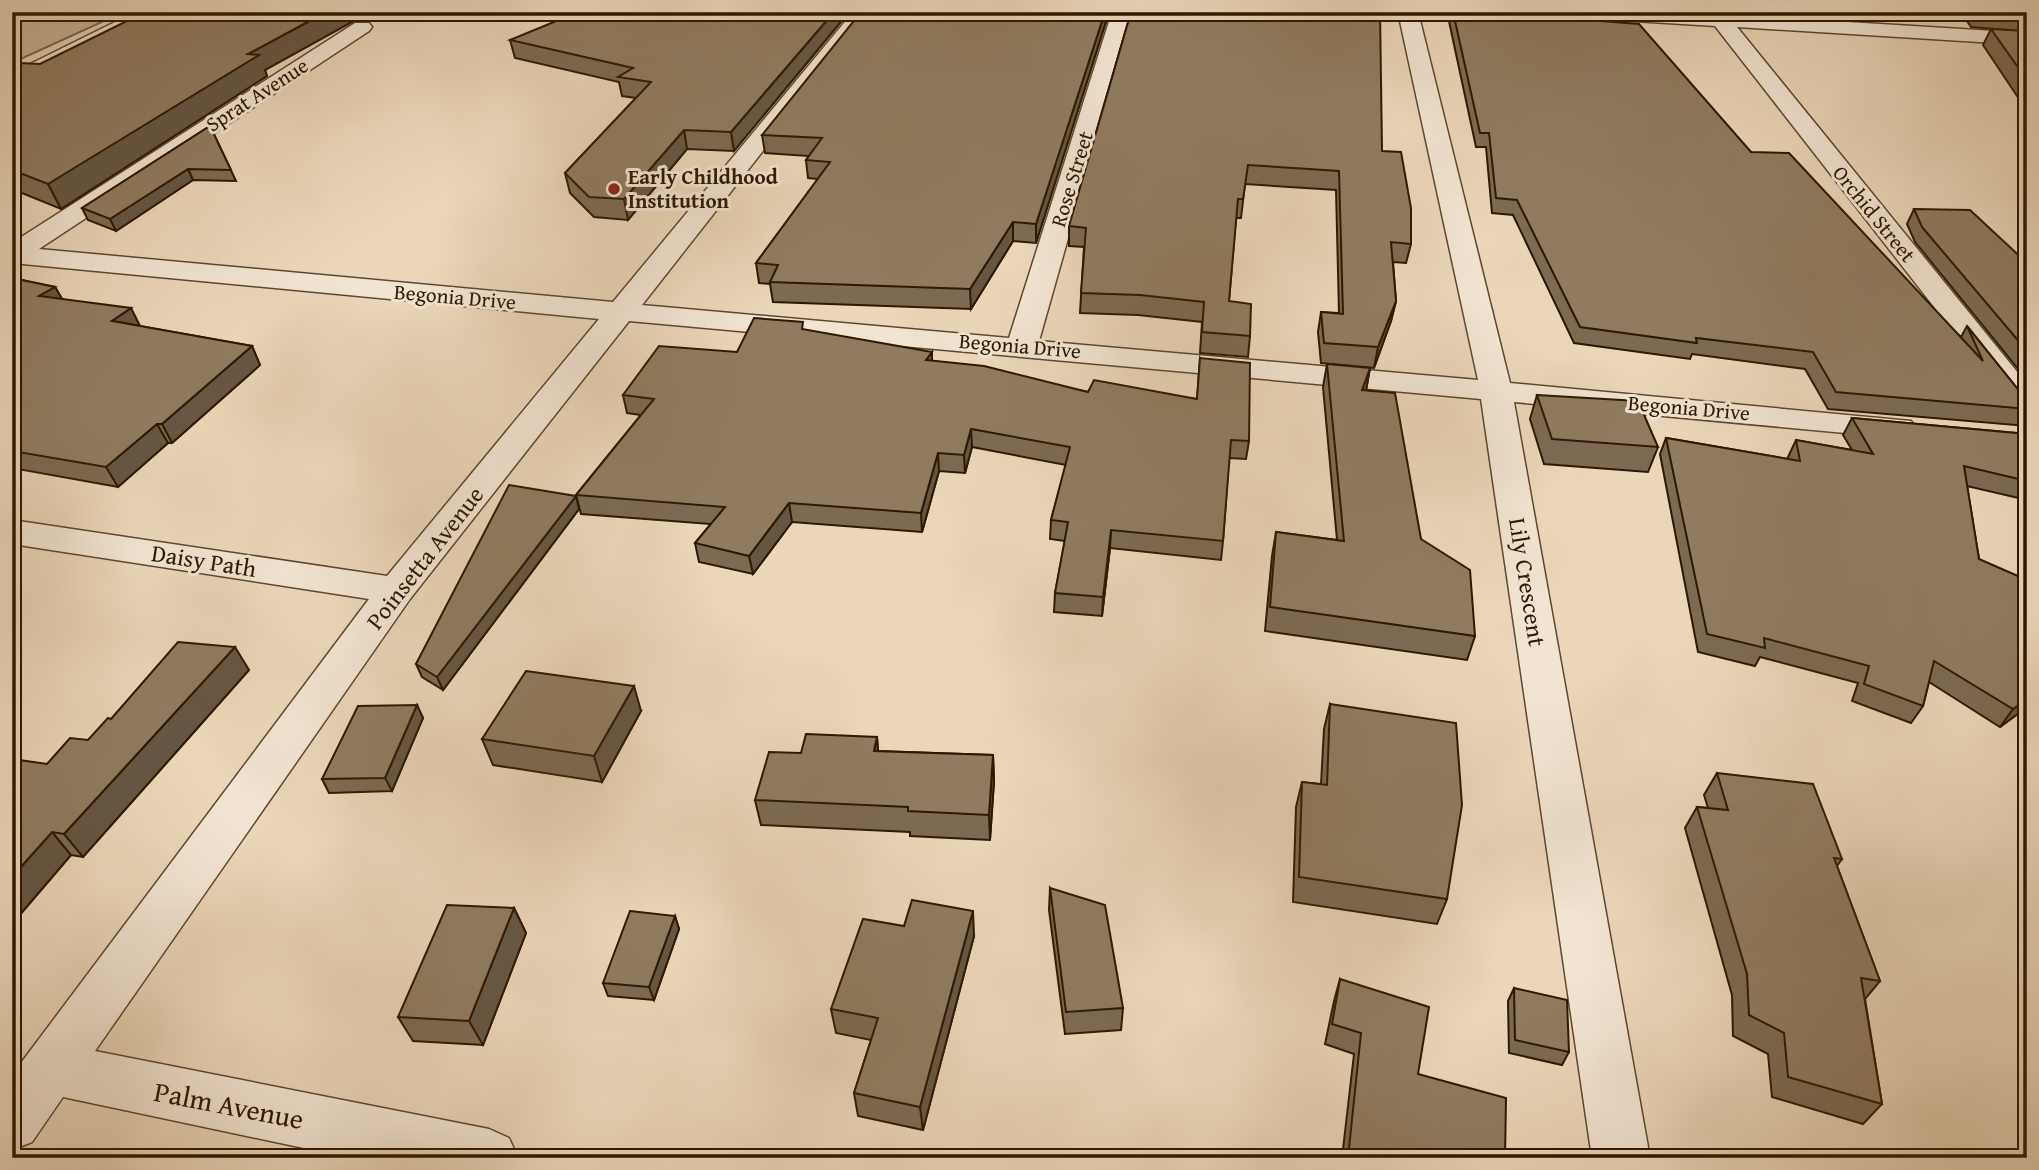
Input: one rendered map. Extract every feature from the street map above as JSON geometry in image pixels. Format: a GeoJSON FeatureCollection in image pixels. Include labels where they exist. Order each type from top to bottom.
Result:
{"type":"FeatureCollection","features":[{"type":"Feature","properties":{"kind":"street"},"geometry":{"type":"LineString","coordinates":[[12,81],[131,21],[133,17],[130,12]]}},
{"type":"Feature","properties":{"kind":"street","name":"Poinsetta Avenue"},"geometry":{"type":"LineString","coordinates":[[12,1122],[396,590],[863,12]]}},
{"type":"Feature","properties":{"kind":"street","name":"Rose Street"},"geometry":{"type":"LineString","coordinates":[[1022,346],[1122,12]]}},
{"type":"Feature","properties":{"kind":"street","name":"Lily Crescent"},"geometry":{"type":"LineString","coordinates":[[1408,12],[1496,391],[1621,1158]]}},
{"type":"Feature","properties":{"kind":"street"},"geometry":{"type":"LineString","coordinates":[[1585,12],[2027,39]]}},
{"type":"Feature","properties":{"kind":"street","name":"Orchid Street"},"geometry":{"type":"LineString","coordinates":[[1722,22],[2027,405]]}},
{"type":"Feature","properties":{"kind":"street","name":"Sprat Avenue"},"geometry":{"type":"LineString","coordinates":[[12,255],[362,27]]}},
{"type":"Feature","properties":{"kind":"street","name":"Begonia Drive"},"geometry":{"type":"LineString","coordinates":[[12,255],[620,313],[1022,346],[1931,431]]}},
{"type":"Feature","properties":{"kind":"street","name":"Daisy Path"},"geometry":{"type":"LineString","coordinates":[[12,532],[396,590]]}},
{"type":"Feature","properties":{"kind":"street","name":"Palm Avenue"},"geometry":{"type":"LineString","coordinates":[[52,1069],[489,1158]]}},
{"type":"Feature","properties":{"kind":"shaded area"},"geometry":{"type":"Polygon","coordinates":[[[12,12],[72,12],[115,16],[12,63],[12,12]]]}},
{"type":"Feature","properties":{"kind":"building"},"geometry":{"type":"Polygon","coordinates":[[[145,12],[326,12],[248,54],[259,55],[48,184],[12,170],[12,67],[19,63],[40,64],[145,12]]]}},
{"type":"Feature","properties":{"kind":"building"},"geometry":{"type":"Polygon","coordinates":[[[578,12],[834,12],[731,132],[684,130],[624,199],[589,197],[565,173],[651,82],[618,77],[633,68],[510,40],[578,12]]]}},
{"type":"Feature","properties":{"kind":"building"},"geometry":{"type":"Polygon","coordinates":[[[861,12],[1105,12],[1036,224],[1013,222],[970,289],[770,282],[778,265],[756,263],[830,162],[806,160],[822,138],[762,135],[861,12]]]}},
{"type":"Feature","properties":{"kind":"building"},"geometry":{"type":"Polygon","coordinates":[[[1131,12],[1380,12],[1382,151],[1401,152],[1411,208],[1411,244],[1391,242],[1396,301],[1378,347],[1324,343],[1321,312],[1343,314],[1339,171],[1248,165],[1243,199],[1238,199],[1229,301],[1251,304],[1250,336],[1202,332],[1204,302],[1140,295],[1081,293],[1086,228],[1069,226],[1131,12]]]}},
{"type":"Feature","properties":{"kind":"building"},"geometry":{"type":"Polygon","coordinates":[[[1453,12],[1586,12],[1589,20],[1639,24],[1751,152],[1789,153],[1983,361],[1967,326],[2027,398],[2027,409],[1836,392],[1813,352],[1696,338],[1697,343],[1580,327],[1517,200],[1496,198],[1489,133],[1480,133],[1453,12]]]}},
{"type":"Feature","properties":{"kind":"building"},"geometry":{"type":"Polygon","coordinates":[[[1994,12],[2027,12],[2027,15],[1994,12]]]}},
{"type":"Feature","properties":{"kind":"building"},"geometry":{"type":"Polygon","coordinates":[[[1991,29],[2027,31],[2027,80],[1991,29]]]}},
{"type":"Feature","properties":{"kind":"building"},"geometry":{"type":"Polygon","coordinates":[[[210,126],[231,170],[188,169],[110,219],[82,208],[210,126]]]}},
{"type":"Feature","properties":{"kind":"building"},"geometry":{"type":"Polygon","coordinates":[[[1914,209],[1970,210],[2027,263],[2027,351],[1922,227],[1914,209]]]}},
{"type":"Feature","properties":{"kind":"building"},"geometry":{"type":"Polygon","coordinates":[[[12,278],[55,287],[39,296],[131,308],[112,321],[252,346],[162,424],[157,424],[106,467],[12,451],[12,278]]]}},
{"type":"Feature","properties":{"kind":"building"},"geometry":{"type":"Polygon","coordinates":[[[754,318],[803,322],[802,329],[932,352],[926,360],[984,366],[1088,392],[1094,380],[1197,399],[1200,358],[1250,363],[1249,441],[1231,440],[1223,541],[1111,530],[1103,597],[1055,593],[1068,522],[1051,520],[1070,447],[971,429],[964,455],[938,453],[921,513],[789,503],[749,556],[695,543],[725,507],[576,495],[654,399],[623,395],[659,346],[737,352],[754,318]]]}},
{"type":"Feature","properties":{"kind":"building"},"geometry":{"type":"Polygon","coordinates":[[[1327,364],[1370,368],[1362,390],[1395,393],[1421,539],[1470,570],[1475,636],[1270,607],[1276,532],[1344,541],[1327,364]]]}},
{"type":"Feature","properties":{"kind":"building"},"geometry":{"type":"Polygon","coordinates":[[[1537,395],[1638,401],[1658,447],[1552,439],[1537,395]]]}},
{"type":"Feature","properties":{"kind":"building"},"geometry":{"type":"Polygon","coordinates":[[[1852,418],[2027,434],[2027,481],[1964,466],[1979,559],[2027,580],[2027,699],[2013,709],[1934,661],[1923,706],[1864,684],[1869,666],[1764,638],[1765,648],[1707,634],[1666,438],[1800,461],[1796,440],[1873,454],[1852,418]]]}},
{"type":"Feature","properties":{"kind":"building"},"geometry":{"type":"Polygon","coordinates":[[[509,485],[576,496],[437,677],[416,664],[509,485]]]}},
{"type":"Feature","properties":{"kind":"building"},"geometry":{"type":"Polygon","coordinates":[[[178,642],[235,647],[64,834],[52,832],[12,877],[12,759],[47,764],[70,738],[88,740],[108,718],[111,719],[178,642]]]}},
{"type":"Feature","properties":{"kind":"building"},"geometry":{"type":"Polygon","coordinates":[[[526,671],[634,686],[594,756],[482,739],[526,671]]]}},
{"type":"Feature","properties":{"kind":"building"},"geometry":{"type":"Polygon","coordinates":[[[1330,704],[1456,723],[1462,805],[1447,899],[1299,877],[1302,782],[1327,785],[1330,704]]]}},
{"type":"Feature","properties":{"kind":"building"},"geometry":{"type":"Polygon","coordinates":[[[417,705],[385,778],[322,779],[358,706],[417,705]]]}},
{"type":"Feature","properties":{"kind":"building"},"geometry":{"type":"Polygon","coordinates":[[[806,734],[877,737],[874,751],[993,755],[989,815],[908,811],[908,807],[755,800],[769,752],[801,753],[806,734]]]}},
{"type":"Feature","properties":{"kind":"building"},"geometry":{"type":"Polygon","coordinates":[[[1717,773],[1813,784],[1842,859],[1834,858],[1880,981],[1861,978],[1882,1104],[1788,1077],[1784,1033],[1749,1015],[1747,974],[1697,807],[1728,810],[1717,773]]]}},
{"type":"Feature","properties":{"kind":"building"},"geometry":{"type":"Polygon","coordinates":[[[1050,888],[1105,905],[1123,1008],[1066,1012],[1050,888]]]}},
{"type":"Feature","properties":{"kind":"building"},"geometry":{"type":"Polygon","coordinates":[[[912,900],[973,911],[920,1107],[854,1093],[878,1018],[831,1009],[863,919],[904,926],[912,900]]]}},
{"type":"Feature","properties":{"kind":"building"},"geometry":{"type":"Polygon","coordinates":[[[447,905],[514,908],[469,1021],[398,1017],[447,905]]]}},
{"type":"Feature","properties":{"kind":"building"},"geometry":{"type":"Polygon","coordinates":[[[630,911],[675,916],[649,987],[603,983],[630,911]]]}},
{"type":"Feature","properties":{"kind":"building"},"geometry":{"type":"Polygon","coordinates":[[[1340,979],[1429,1007],[1418,1074],[1506,1098],[1505,1158],[1348,1158],[1361,1033],[1332,1024],[1340,979]]]}},
{"type":"Feature","properties":{"kind":"building"},"geometry":{"type":"Polygon","coordinates":[[[1514,988],[1567,1000],[1569,1052],[1515,1040],[1514,988]]]}},
{"type":"Feature","properties":{"kind":"place","name":"Early Childhood Institution"},"geometry":{"type":"Point","coordinates":[614,189]}}]}
